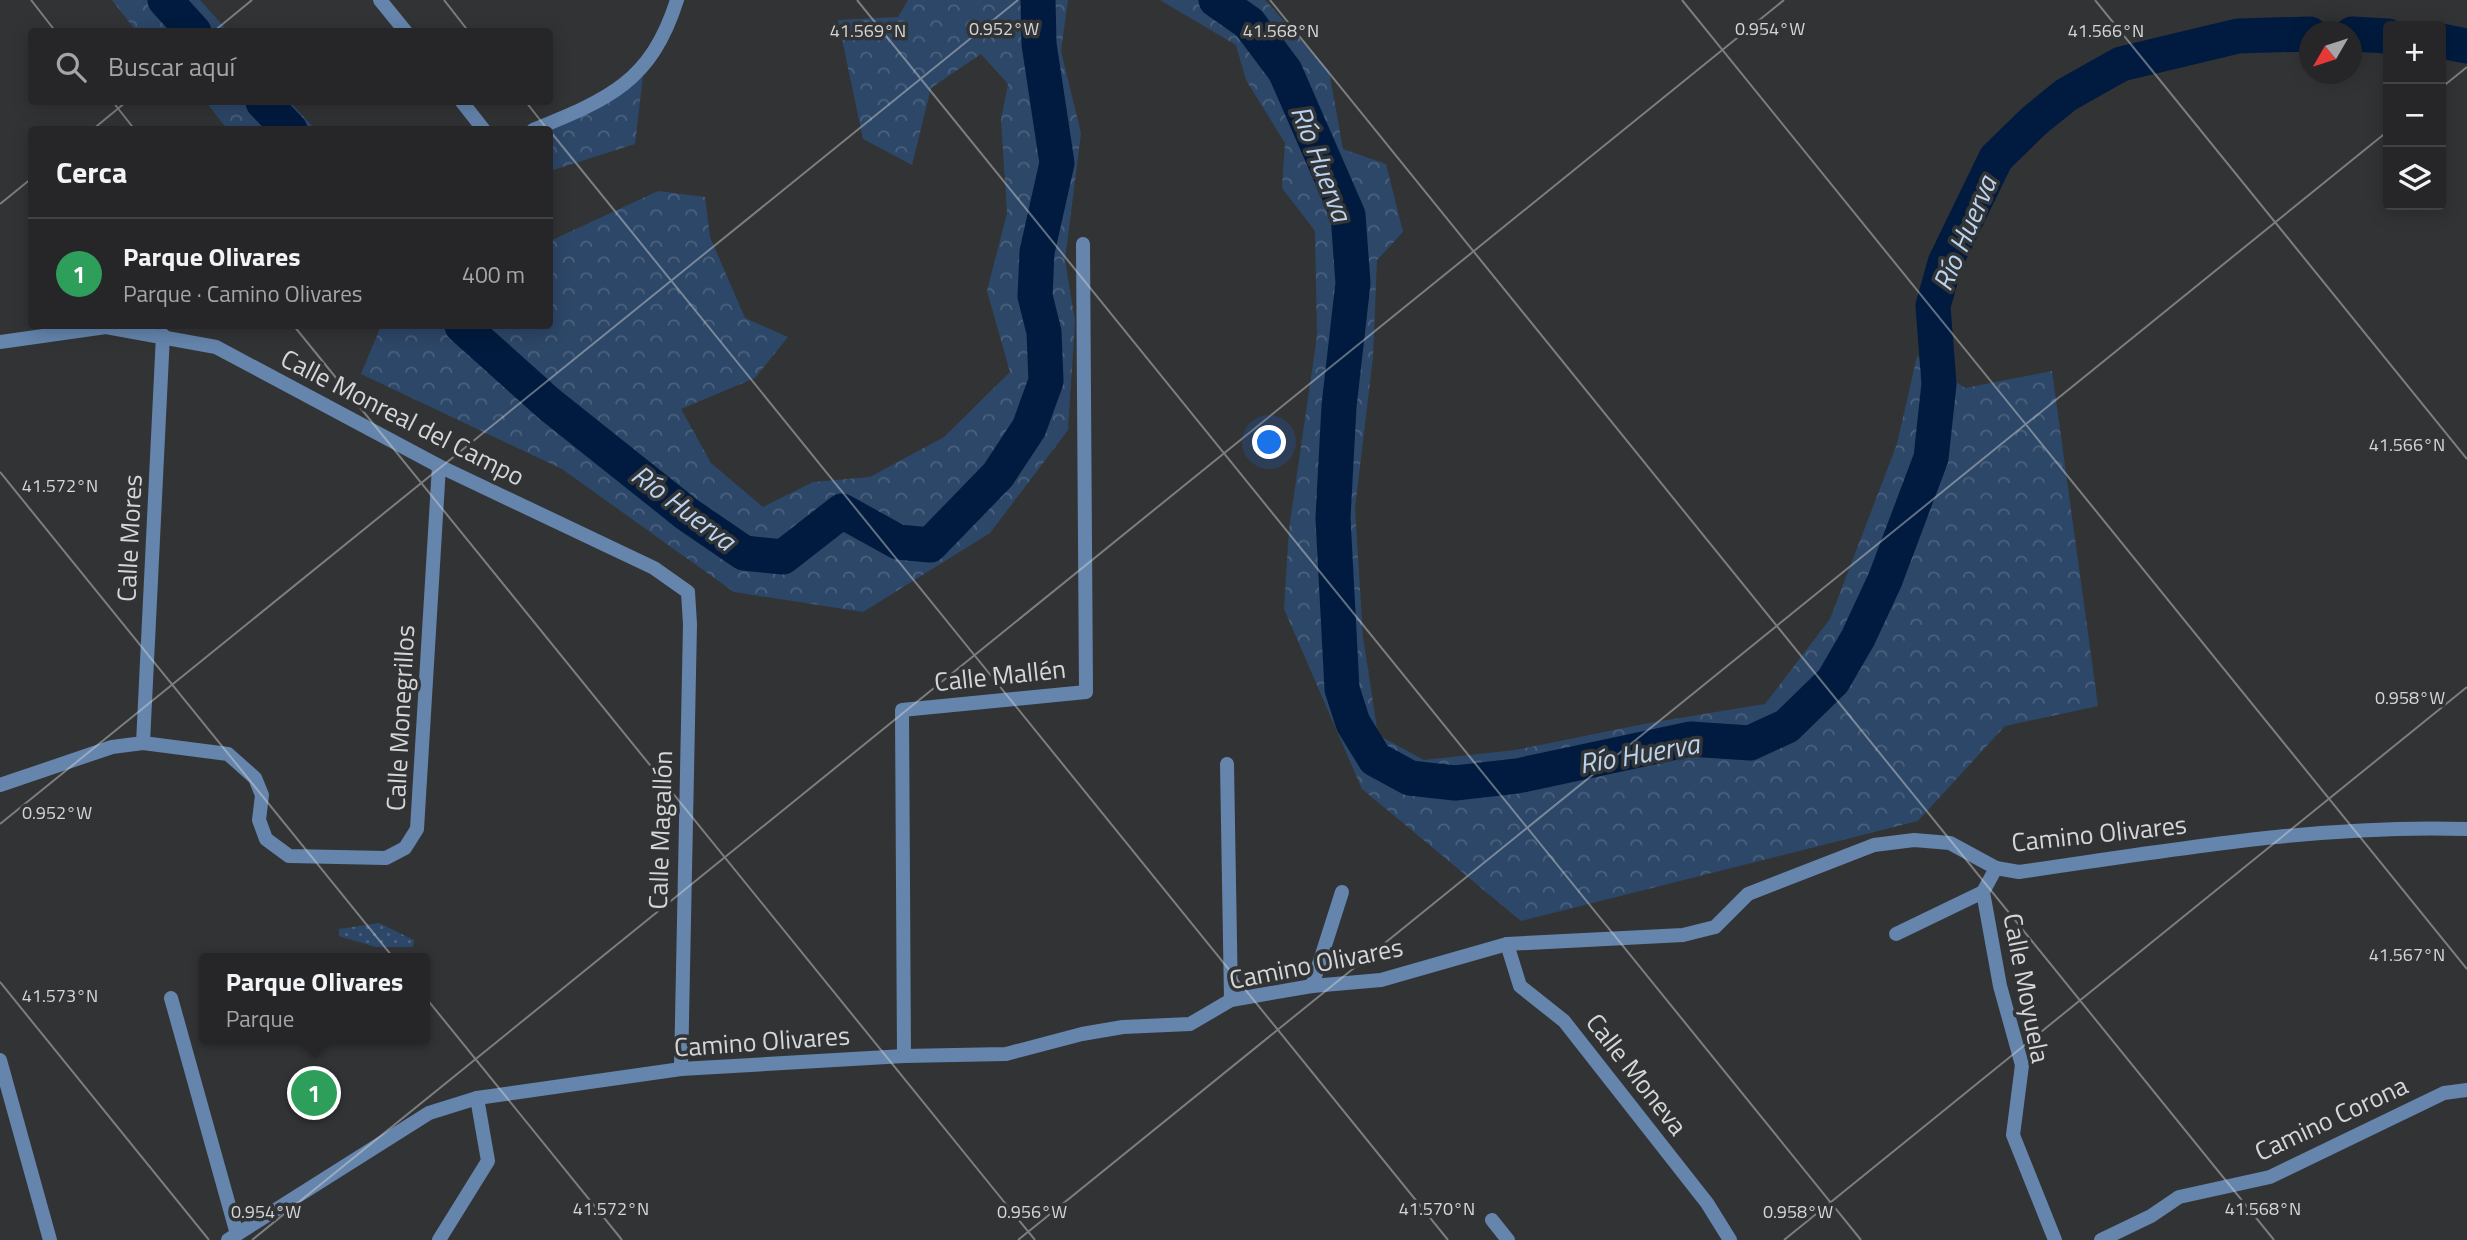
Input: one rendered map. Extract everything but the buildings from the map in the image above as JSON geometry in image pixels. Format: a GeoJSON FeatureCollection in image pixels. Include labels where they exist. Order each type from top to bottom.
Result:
{"type":"FeatureCollection","features":[{"type":"Feature","properties":{"kind":"street"},"geometry":{"type":"LineString","coordinates":[[380,0],[403,28]]}},
{"type":"Feature","properties":{"kind":"street"},"geometry":{"type":"LineString","coordinates":[[543,126],[594,105],[644,68],[668,28],[677,0]]}},
{"type":"Feature","properties":{"kind":"street"},"geometry":{"type":"LineString","coordinates":[[464,105],[481,126]]}},
{"type":"Feature","properties":{"kind":"street","name":"Calle Mallén"},"geometry":{"type":"LineString","coordinates":[[904,1056],[902,710],[1086,692],[1083,244]]}},
{"type":"Feature","properties":{"kind":"street","name":"Calle Monreal del Campo"},"geometry":{"type":"LineString","coordinates":[[0,342],[92,329]]}},
{"type":"Feature","properties":{"kind":"street","name":"Calle Monreal del Campo"},"geometry":{"type":"LineString","coordinates":[[120,329],[216,347],[439,466],[654,568],[688,592]]}},
{"type":"Feature","properties":{"kind":"street","name":"Calle Mores"},"geometry":{"type":"LineString","coordinates":[[143,744],[163,335]]}},
{"type":"Feature","properties":{"kind":"street","name":"Calle Monegrillos"},"geometry":{"type":"LineString","coordinates":[[0,785],[111,747],[143,744],[228,754],[255,778],[262,795],[259,820],[267,839],[289,856],[386,858],[405,848],[418,829],[439,466]]}},
{"type":"Feature","properties":{"kind":"street","name":"Calle Magallón"},"geometry":{"type":"LineString","coordinates":[[681,1069],[690,624],[688,592]]}},
{"type":"Feature","properties":{"kind":"street"},"geometry":{"type":"LineString","coordinates":[[1227,764],[1231,1000]]}},
{"type":"Feature","properties":{"kind":"street","name":"Camino Olivares"},"geometry":{"type":"LineString","coordinates":[[232,1237],[429,1113],[477,1098],[681,1069],[904,1056],[1006,1054],[1082,1034],[1123,1027],[1191,1024],[1231,1000],[1312,986],[1381,980],[1507,944],[1683,935],[1715,927],[1748,894],[1874,845],[1914,840],[1950,844],[1996,868],[2019,872],[2245,840],[2334,831],[2467,829]]}},
{"type":"Feature","properties":{"kind":"street","name":"Calle Moyuela"},"geometry":{"type":"LineString","coordinates":[[1996,868],[1983,892],[2000,986],[2022,1065],[2013,1135],[2055,1240]]}},
{"type":"Feature","properties":{"kind":"street"},"geometry":{"type":"LineString","coordinates":[[1312,986],[1342,892]]}},
{"type":"Feature","properties":{"kind":"street"},"geometry":{"type":"LineString","coordinates":[[1896,934],[1983,892]]}},
{"type":"Feature","properties":{"kind":"street","name":"Calle Moneva"},"geometry":{"type":"LineString","coordinates":[[1507,944],[1520,986],[1564,1021],[1707,1203],[1730,1240]]}},
{"type":"Feature","properties":{"kind":"street"},"geometry":{"type":"LineString","coordinates":[[171,998],[232,1237]]}},
{"type":"Feature","properties":{"kind":"street"},"geometry":{"type":"LineString","coordinates":[[0,1060],[50,1240]]}},
{"type":"Feature","properties":{"kind":"street","name":"Camino Corona"},"geometry":{"type":"LineString","coordinates":[[2101,1240],[2151,1216],[2179,1198],[2270,1177],[2444,1093],[2467,1090]]}},
{"type":"Feature","properties":{"kind":"street"},"geometry":{"type":"LineString","coordinates":[[439,1240],[488,1161],[477,1098]]}},
{"type":"Feature","properties":{"kind":"street"},"geometry":{"type":"LineString","coordinates":[[1492,1220],[1508,1240]]}},
{"type":"Feature","properties":{"kind":"green space"},"geometry":{"type":"Polygon","coordinates":[[[112,0],[200,0],[225,28],[134,28],[112,0]]]}},
{"type":"Feature","properties":{"kind":"green space"},"geometry":{"type":"Polygon","coordinates":[[[908,0],[1068,0],[1061,51],[1081,133],[1065,260],[1075,321],[1068,430],[990,533],[863,612],[734,592],[562,469],[361,374],[380,329],[553,329],[553,240],[658,191],[705,197],[710,237],[745,318],[788,337],[755,378],[681,409],[711,463],[763,507],[813,482],[870,477],[944,437],[1010,372],[987,291],[1007,213],[1001,120],[1008,84],[981,54],[931,88],[912,165],[863,139],[838,20],[898,17],[908,0]]]}},
{"type":"Feature","properties":{"kind":"green space"},"geometry":{"type":"Polygon","coordinates":[[[1160,0],[1265,0],[1329,71],[1343,149],[1386,164],[1403,232],[1377,260],[1373,357],[1355,508],[1363,637],[1378,735],[1424,760],[1515,750],[1649,723],[1765,704],[1830,619],[1897,444],[1917,356],[1965,388],[2052,371],[2098,706],[2005,726],[1918,821],[1521,921],[1362,789],[1284,609],[1289,529],[1317,336],[1315,231],[1282,188],[1285,143],[1246,80],[1236,45],[1160,0]]]}},
{"type":"Feature","properties":{"kind":"green space"},"geometry":{"type":"Polygon","coordinates":[[[644,68],[635,144],[553,170],[553,128],[644,68]]]}},
{"type":"Feature","properties":{"kind":"green space"},"geometry":{"type":"Polygon","coordinates":[[[208,105],[293,105],[312,126],[225,126],[208,105]]]}},
{"type":"Feature","properties":{"kind":"green space"},"geometry":{"type":"Polygon","coordinates":[[[379,923],[414,940],[413,947],[376,947],[339,936],[339,929],[379,923]]]}},
{"type":"Feature","properties":{"kind":"waterway","name":"Río Huerva"},"geometry":{"type":"LineString","coordinates":[[165,0],[190,28]]}},
{"type":"Feature","properties":{"kind":"waterway","name":"Río Huerva"},"geometry":{"type":"LineString","coordinates":[[465,329],[549,404],[687,514],[744,553],[783,557],[842,511],[898,542],[930,545],[998,475],[1029,428],[1046,381],[1044,332],[1035,296],[1037,252],[1057,163],[1039,44],[1038,0]]}},
{"type":"Feature","properties":{"kind":"waterway","name":"Río Huerva"},"geometry":{"type":"LineString","coordinates":[[1216,0],[1249,23],[1285,71],[1348,215],[1353,283],[1339,406],[1333,518],[1342,689],[1353,723],[1375,759],[1410,778],[1455,783],[1517,776],[1690,739],[1750,743],[1787,726],[1833,681],[1858,638],[1885,580],[1931,458],[1939,384],[1933,306],[1945,263],[1996,158],[2066,95],[2121,64],[2238,36],[2299,34]]}},
{"type":"Feature","properties":{"kind":"waterway","name":"Río Huerva"},"geometry":{"type":"LineString","coordinates":[[2362,35],[2383,36]]}},
{"type":"Feature","properties":{"kind":"waterway","name":"Río Huerva"},"geometry":{"type":"LineString","coordinates":[[2446,42],[2467,46]]}},
{"type":"Feature","properties":{"kind":"waterway","name":"Río Huerva"},"geometry":{"type":"LineString","coordinates":[[266,105],[286,126]]}},
{"type":"Feature","properties":{"kind":"place","name":"Parque Olivares"},"geometry":{"type":"Point","coordinates":[314,1093]}}]}
